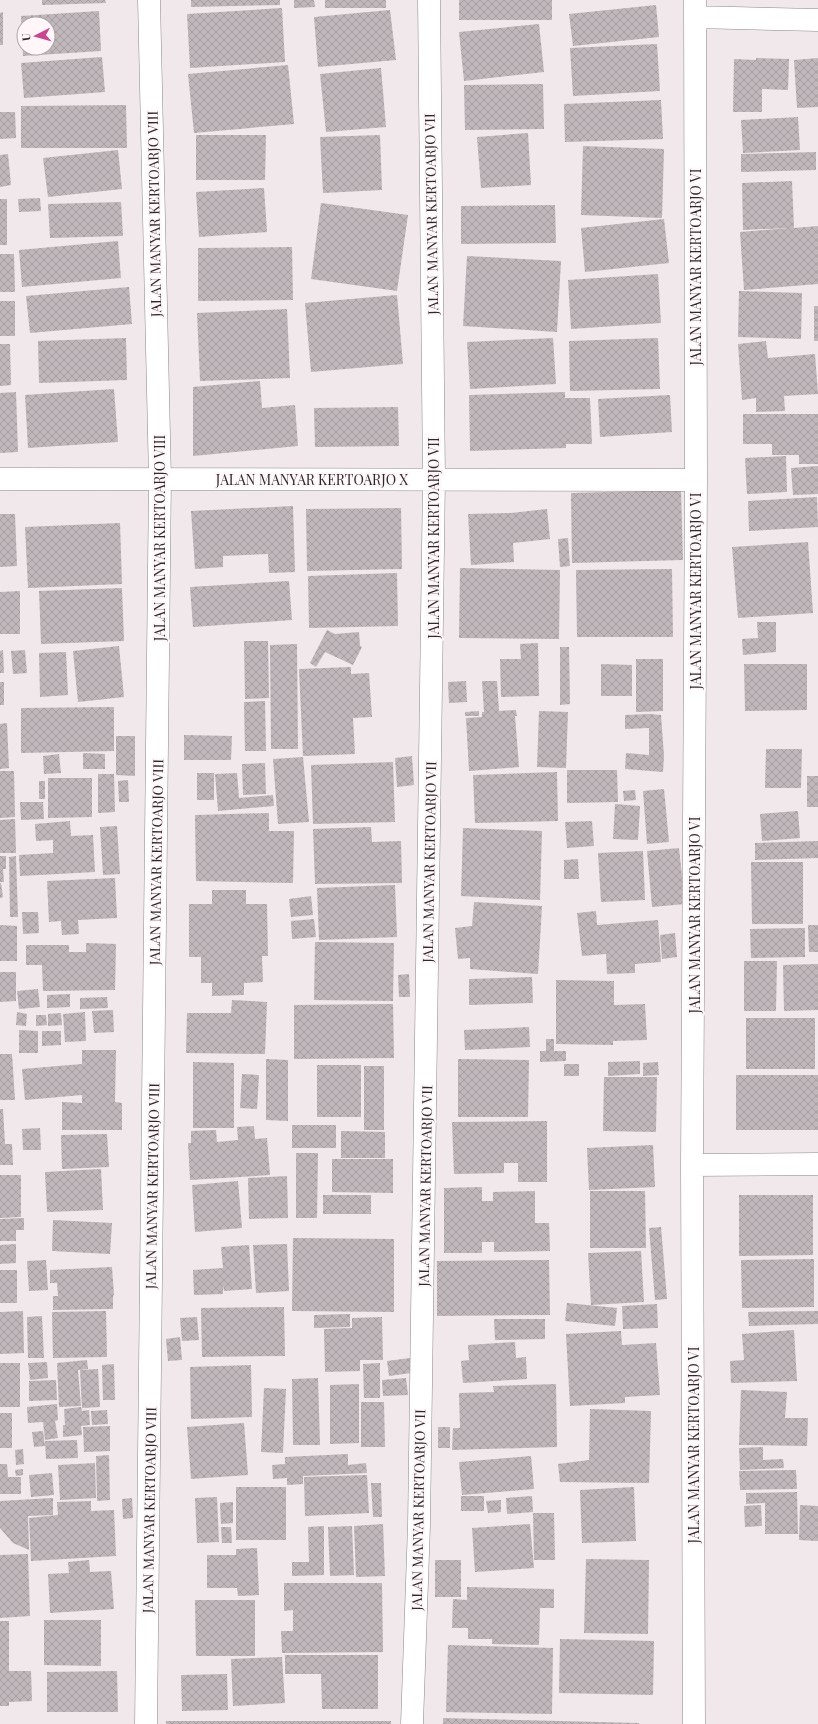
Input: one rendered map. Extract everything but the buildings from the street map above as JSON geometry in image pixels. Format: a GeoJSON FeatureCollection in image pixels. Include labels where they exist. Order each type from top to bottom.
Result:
{"type":"FeatureCollection","features":[{"type":"Feature","properties":{"kind":"street","name":"JALAN MANYAR KERTOARJO VIII"},"geometry":{"type":"LineString","coordinates":[[146,1724],[160,479],[150,0]]}},
{"type":"Feature","properties":{"kind":"street","name":"JALAN MANYAR KERTOARJO VII"},"geometry":{"type":"LineString","coordinates":[[412,1724],[419,1524],[434,479],[429,0]]}},
{"type":"Feature","properties":{"kind":"street","name":"JALAN MANYAR KERTOARJO VI"},"geometry":{"type":"LineString","coordinates":[[694,1724],[692,1165],[696,480],[695,8],[818,20]]}},
{"type":"Feature","properties":{"kind":"street","name":"JALAN MANYAR KERTOARJO X"},"geometry":{"type":"LineString","coordinates":[[0,479],[696,480]]}},
{"type":"Feature","properties":{"kind":"street"},"geometry":{"type":"LineString","coordinates":[[692,1165],[818,1164]]}}]}
